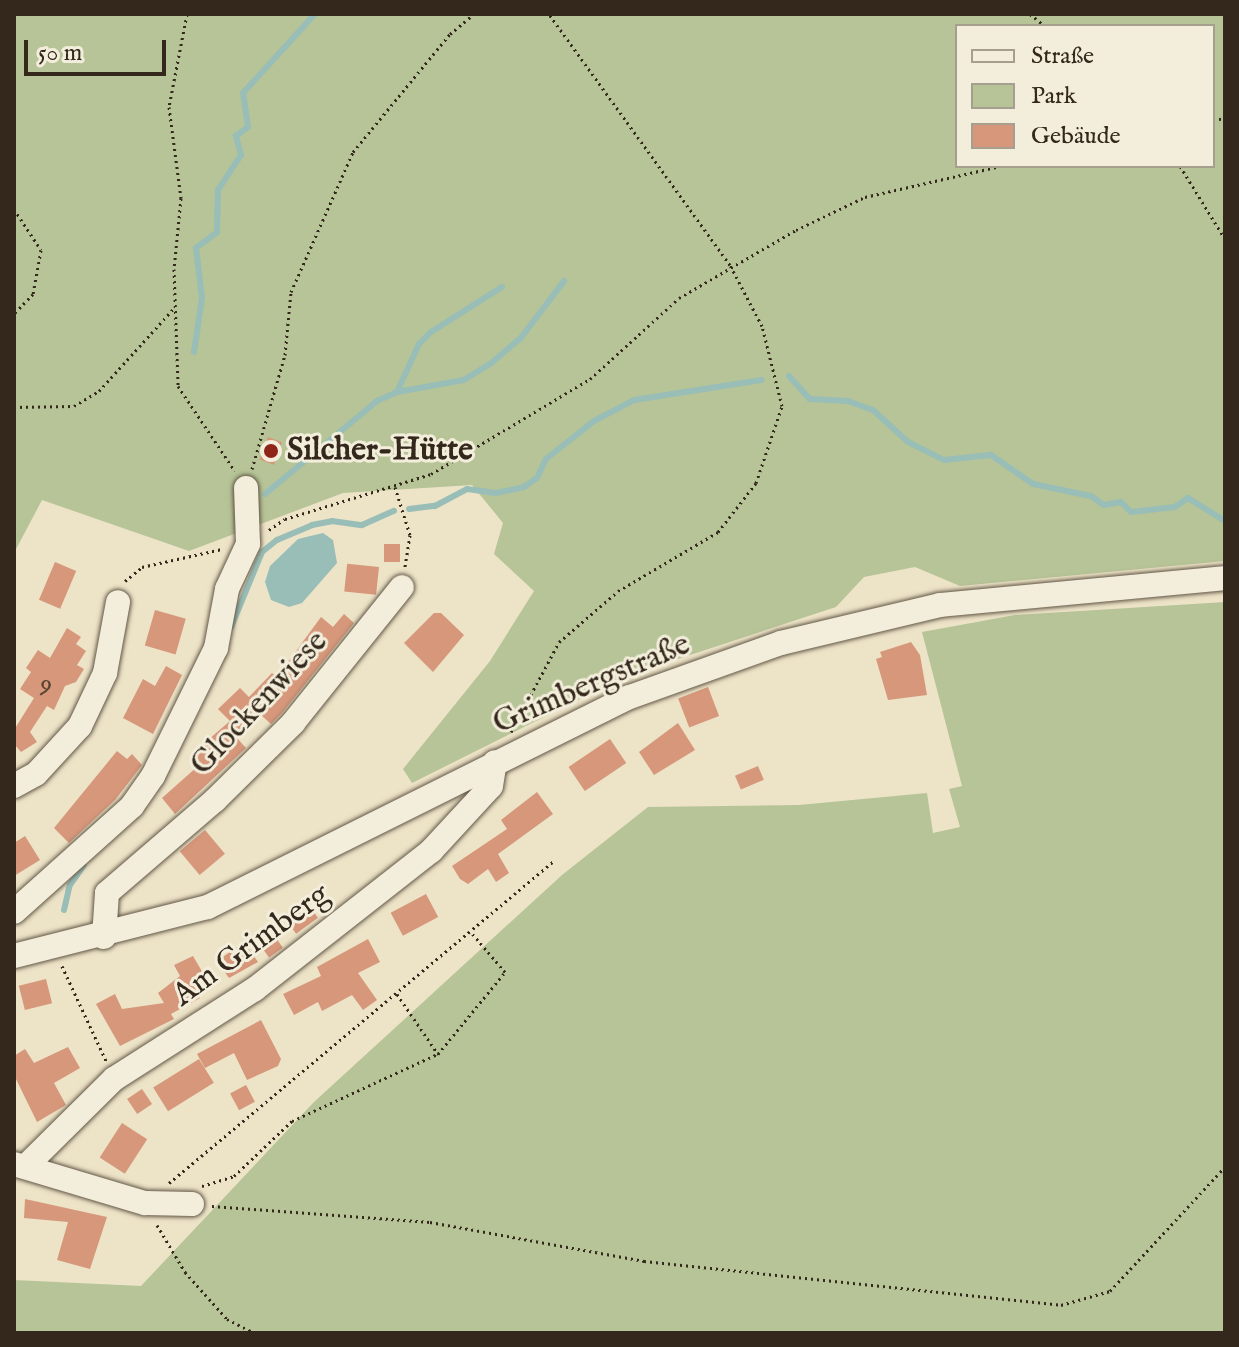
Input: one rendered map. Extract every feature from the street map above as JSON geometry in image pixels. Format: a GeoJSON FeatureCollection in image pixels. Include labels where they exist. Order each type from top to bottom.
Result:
{"type":"FeatureCollection","features":[{"type":"Feature","properties":{"kind":"street"},"geometry":{"type":"LineString","coordinates":[[14,912],[132,806],[153,776],[216,648],[227,589],[248,544],[246,488]]}},
{"type":"Feature","properties":{"kind":"street","name":"Grimbergstraße"},"geometry":{"type":"LineString","coordinates":[[14,956],[104,937],[208,907],[255,887],[495,762],[630,697],[781,643],[898,613],[1080,588],[1225,578]]}},
{"type":"Feature","properties":{"kind":"street","name":"Glockenwiese"},"geometry":{"type":"LineString","coordinates":[[104,937],[107,893],[215,800],[293,723],[402,587]]}},
{"type":"Feature","properties":{"kind":"street"},"geometry":{"type":"LineString","coordinates":[[14,786],[36,774],[80,726],[105,673],[118,602]]}},
{"type":"Feature","properties":{"kind":"street","name":"Am Grimberg"},"geometry":{"type":"LineString","coordinates":[[20,1165],[114,1079],[255,989],[431,851],[491,786],[495,762]]}},
{"type":"Feature","properties":{"kind":"street","name":"Am Grimberg"},"geometry":{"type":"LineString","coordinates":[[20,1165],[145,1203],[190,1197]]}},
{"type":"Feature","properties":{"kind":"path"},"geometry":{"type":"LineString","coordinates":[[187,14],[169,107],[181,198],[174,308],[178,386],[246,488]]}},
{"type":"Feature","properties":{"kind":"path"},"geometry":{"type":"LineString","coordinates":[[246,488],[285,355],[291,292],[304,252],[353,152],[450,34],[474,14]]}},
{"type":"Feature","properties":{"kind":"path"},"geometry":{"type":"LineString","coordinates":[[495,762],[559,642],[618,591],[718,532],[756,483],[782,406],[762,326],[730,265],[549,14]]}},
{"type":"Feature","properties":{"kind":"path"},"geometry":{"type":"LineString","coordinates":[[118,602],[124,581],[142,567],[248,544],[285,519],[431,474],[590,379],[679,298],[730,265],[865,197],[991,168]]}},
{"type":"Feature","properties":{"kind":"path"},"geometry":{"type":"LineString","coordinates":[[1181,168],[1225,239]]}},
{"type":"Feature","properties":{"kind":"path"},"geometry":{"type":"LineString","coordinates":[[14,209],[41,250],[33,294],[14,314]]}},
{"type":"Feature","properties":{"kind":"path"},"geometry":{"type":"LineString","coordinates":[[14,407],[74,406],[99,391],[174,308]]}},
{"type":"Feature","properties":{"kind":"path"},"geometry":{"type":"LineString","coordinates":[[395,487],[410,535],[402,587]]}},
{"type":"Feature","properties":{"kind":"path"},"geometry":{"type":"LineString","coordinates":[[254,1333],[227,1319],[185,1272],[145,1203],[555,860]]}},
{"type":"Feature","properties":{"kind":"path"},"geometry":{"type":"LineString","coordinates":[[190,1197],[234,1176],[292,1121],[438,1054],[505,972],[470,931]]}},
{"type":"Feature","properties":{"kind":"path"},"geometry":{"type":"LineString","coordinates":[[53,948],[114,1079]]}},
{"type":"Feature","properties":{"kind":"path"},"geometry":{"type":"LineString","coordinates":[[396,993],[438,1054]]}},
{"type":"Feature","properties":{"kind":"path"},"geometry":{"type":"LineString","coordinates":[[190,1197],[430,1222],[644,1261],[1061,1305],[1110,1291],[1225,1167]]}},
{"type":"Feature","properties":{"kind":"green space"},"geometry":{"type":"Polygon","coordinates":[[[14,14],[1225,14],[1225,561],[960,586],[915,567],[864,577],[836,607],[626,676],[412,783],[403,769],[490,661],[534,591],[494,554],[503,523],[472,485],[343,493],[189,551],[42,500],[14,553],[14,14]]]}},
{"type":"Feature","properties":{"kind":"green space"},"geometry":{"type":"Polygon","coordinates":[[[1225,602],[1225,1333],[14,1333],[14,1280],[141,1286],[314,1102],[562,875],[648,807],[799,805],[927,793],[933,833],[960,827],[949,789],[962,786],[922,632],[1015,615],[1225,602]]]}},
{"type":"Feature","properties":{"kind":"water"},"geometry":{"type":"Polygon","coordinates":[[[323,533],[333,540],[337,563],[302,603],[289,607],[271,600],[265,582],[270,566],[298,539],[323,533]]]}},
{"type":"Feature","properties":{"kind":"building","name":"Silcher-Hütte"},"geometry":{"type":"Polygon","coordinates":[[[268,437],[282,442],[274,465],[260,460],[268,437]]]}},
{"type":"Feature","properties":{"kind":"building"},"geometry":{"type":"Polygon","coordinates":[[[384,544],[400,544],[400,562],[384,562],[384,544]]]}},
{"type":"Feature","properties":{"kind":"building"},"geometry":{"type":"Polygon","coordinates":[[[55,562],[76,571],[60,609],[39,600],[55,562]]]}},
{"type":"Feature","properties":{"kind":"building"},"geometry":{"type":"Polygon","coordinates":[[[347,564],[379,567],[376,595],[344,592],[347,564]]]}},
{"type":"Feature","properties":{"kind":"building"},"geometry":{"type":"Polygon","coordinates":[[[155,610],[186,619],[176,654],[145,646],[155,610]]]}},
{"type":"Feature","properties":{"kind":"building"},"geometry":{"type":"Polygon","coordinates":[[[434,613],[441,613],[464,635],[433,672],[404,643],[434,613]]]}},
{"type":"Feature","properties":{"kind":"building"},"geometry":{"type":"Polygon","coordinates":[[[344,614],[354,623],[282,713],[271,724],[261,715],[237,738],[246,748],[175,814],[162,798],[198,766],[190,758],[194,752],[230,721],[218,709],[240,688],[249,697],[272,673],[277,677],[321,617],[333,627],[344,614]]]}},
{"type":"Feature","properties":{"kind":"building"},"geometry":{"type":"Polygon","coordinates":[[[67,628],[81,637],[76,644],[86,651],[77,665],[84,669],[76,682],[65,686],[54,710],[47,706],[30,732],[37,742],[21,752],[14,744],[14,730],[34,698],[20,689],[31,672],[26,668],[38,650],[50,658],[67,628]]]}},
{"type":"Feature","properties":{"kind":"building"},"geometry":{"type":"Polygon","coordinates":[[[911,642],[920,655],[927,695],[888,700],[876,659],[882,657],[880,652],[911,642]]]}},
{"type":"Feature","properties":{"kind":"building"},"geometry":{"type":"Polygon","coordinates":[[[166,666],[182,675],[153,734],[123,718],[143,679],[155,686],[166,666]]]}},
{"type":"Feature","properties":{"kind":"building"},"geometry":{"type":"Polygon","coordinates":[[[708,687],[719,716],[689,727],[678,698],[708,687]]]}},
{"type":"Feature","properties":{"kind":"building"},"geometry":{"type":"Polygon","coordinates":[[[678,723],[695,750],[654,775],[639,752],[678,723]]]}},
{"type":"Feature","properties":{"kind":"building"},"geometry":{"type":"Polygon","coordinates":[[[610,739],[626,763],[585,791],[569,767],[610,739]]]}},
{"type":"Feature","properties":{"kind":"building"},"geometry":{"type":"Polygon","coordinates":[[[117,751],[127,759],[132,754],[142,765],[115,800],[69,843],[54,828],[117,751]]]}},
{"type":"Feature","properties":{"kind":"building"},"geometry":{"type":"Polygon","coordinates":[[[758,766],[764,780],[741,790],[735,776],[758,766]]]}},
{"type":"Feature","properties":{"kind":"building"},"geometry":{"type":"Polygon","coordinates":[[[537,792],[553,814],[498,854],[509,873],[496,882],[488,869],[468,884],[460,879],[452,866],[507,829],[501,820],[537,792]]]}},
{"type":"Feature","properties":{"kind":"building"},"geometry":{"type":"Polygon","coordinates":[[[205,830],[225,854],[200,875],[180,851],[205,830]]]}},
{"type":"Feature","properties":{"kind":"building"},"geometry":{"type":"Polygon","coordinates":[[[25,836],[40,860],[14,876],[14,843],[25,836]]]}},
{"type":"Feature","properties":{"kind":"building"},"geometry":{"type":"Polygon","coordinates":[[[426,894],[438,917],[403,936],[391,913],[426,894]]]}},
{"type":"Feature","properties":{"kind":"building"},"geometry":{"type":"Polygon","coordinates":[[[305,900],[318,918],[296,934],[283,916],[305,900]]]}},
{"type":"Feature","properties":{"kind":"building"},"geometry":{"type":"Polygon","coordinates":[[[276,938],[283,948],[269,958],[262,948],[276,938]]]}},
{"type":"Feature","properties":{"kind":"building"},"geometry":{"type":"Polygon","coordinates":[[[368,939],[380,962],[358,973],[377,1000],[363,1010],[352,995],[322,1011],[318,1002],[294,1015],[283,994],[321,976],[317,967],[368,939]]]}},
{"type":"Feature","properties":{"kind":"building"},"geometry":{"type":"Polygon","coordinates":[[[244,942],[258,962],[229,978],[217,961],[244,942]]]}},
{"type":"Feature","properties":{"kind":"building"},"geometry":{"type":"Polygon","coordinates":[[[193,956],[207,980],[195,987],[200,998],[171,1014],[174,1019],[120,1046],[96,1004],[115,994],[122,1009],[164,1003],[158,993],[180,976],[174,965],[193,956]]]}},
{"type":"Feature","properties":{"kind":"building"},"geometry":{"type":"Polygon","coordinates":[[[46,979],[52,1003],[25,1010],[19,986],[46,979]]]}},
{"type":"Feature","properties":{"kind":"building"},"geometry":{"type":"Polygon","coordinates":[[[261,1020],[281,1059],[278,1066],[247,1080],[234,1053],[205,1068],[197,1054],[261,1020]]]}},
{"type":"Feature","properties":{"kind":"building"},"geometry":{"type":"Polygon","coordinates":[[[68,1047],[80,1068],[54,1083],[66,1105],[37,1122],[14,1075],[14,1056],[25,1049],[34,1063],[68,1047]]]}},
{"type":"Feature","properties":{"kind":"building"},"geometry":{"type":"Polygon","coordinates":[[[199,1059],[214,1083],[168,1111],[153,1088],[199,1059]]]}},
{"type":"Feature","properties":{"kind":"building"},"geometry":{"type":"Polygon","coordinates":[[[246,1085],[255,1102],[239,1110],[230,1093],[246,1085]]]}},
{"type":"Feature","properties":{"kind":"building"},"geometry":{"type":"Polygon","coordinates":[[[142,1089],[152,1104],[137,1114],[127,1099],[142,1089]]]}},
{"type":"Feature","properties":{"kind":"building"},"geometry":{"type":"Polygon","coordinates":[[[122,1123],[147,1139],[125,1174],[100,1157],[122,1123]]]}},
{"type":"Feature","properties":{"kind":"building"},"geometry":{"type":"Polygon","coordinates":[[[25,1199],[107,1217],[90,1269],[57,1260],[68,1222],[24,1218],[25,1199]]]}},
{"type":"Feature","properties":{"kind":"waterway"},"geometry":{"type":"LineString","coordinates":[[194,352],[202,298],[196,248],[217,232],[218,190],[241,155],[236,136],[248,127],[243,93],[315,14]]}},
{"type":"Feature","properties":{"kind":"waterway"},"geometry":{"type":"LineString","coordinates":[[265,494],[377,401],[397,392],[464,380],[491,363],[520,339],[564,281]]}},
{"type":"Feature","properties":{"kind":"waterway"},"geometry":{"type":"LineString","coordinates":[[397,392],[419,344],[431,332],[502,287]]}},
{"type":"Feature","properties":{"kind":"waterway"},"geometry":{"type":"LineString","coordinates":[[789,376],[810,399],[848,401],[873,410],[908,442],[944,460],[991,455],[1033,484],[1091,496],[1104,505],[1121,502],[1131,512],[1175,507],[1188,498],[1225,521]]}},
{"type":"Feature","properties":{"kind":"waterway"},"geometry":{"type":"LineString","coordinates":[[409,509],[435,506],[467,489],[496,493],[524,487],[537,478],[546,459],[594,421],[634,400],[761,380]]}},
{"type":"Feature","properties":{"kind":"waterway"},"geometry":{"type":"LineString","coordinates":[[231,627],[262,552],[277,540],[312,525],[332,521],[362,525],[394,511]]}},
{"type":"Feature","properties":{"kind":"waterway"},"geometry":{"type":"LineString","coordinates":[[64,910],[70,885],[84,865]]}},
{"type":"Feature","properties":{"kind":"place","name":"Silcher-Hütte"},"geometry":{"type":"Point","coordinates":[271,451]}}]}
